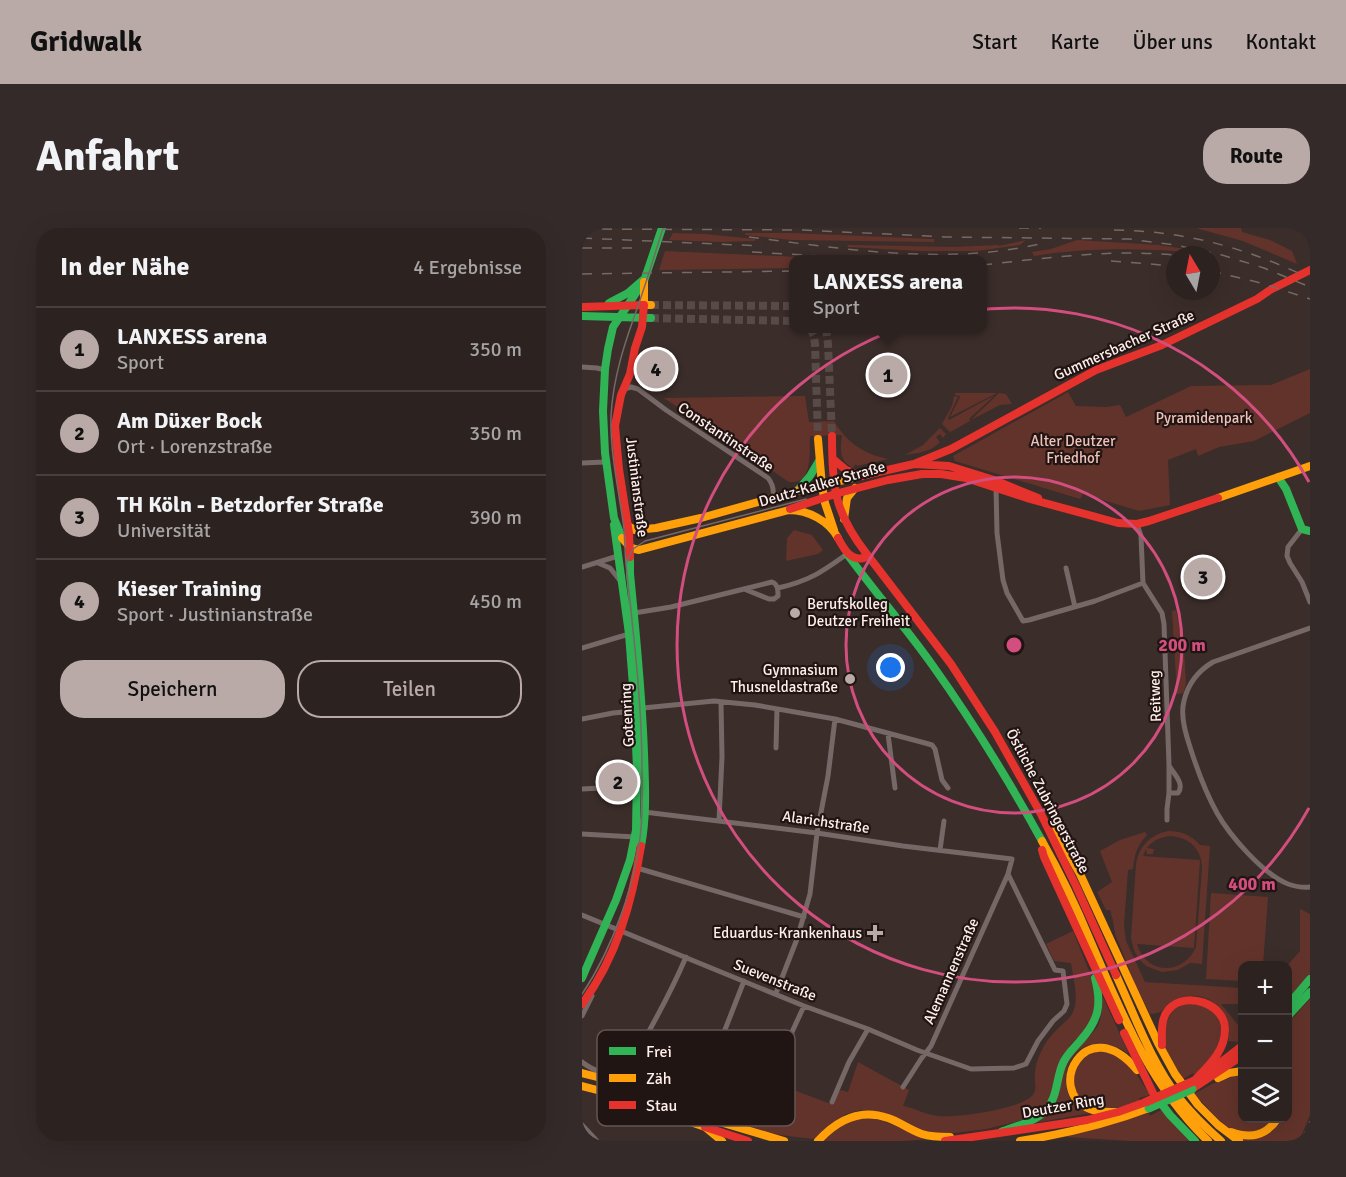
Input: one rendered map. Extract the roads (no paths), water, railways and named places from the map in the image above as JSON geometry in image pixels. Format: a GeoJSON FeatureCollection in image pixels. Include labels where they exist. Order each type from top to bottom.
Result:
{"type":"FeatureCollection","features":[{"type":"Feature","properties":{"kind":"main road"},"geometry":{"type":"LineString","coordinates":[[605,305],[628,293],[644,279],[662,228]]}},
{"type":"Feature","properties":{"kind":"main road","name":"Gummersbacher Straße"},"geometry":{"type":"LineString","coordinates":[[914,464],[951,449],[1096,370],[1162,345],[1257,299],[1310,270]]}},
{"type":"Feature","properties":{"kind":"main road","name":"Justinianstraße"},"geometry":{"type":"LineString","coordinates":[[618,556],[605,462],[603,414],[605,370],[614,325],[644,279]]}},
{"type":"Feature","properties":{"kind":"main road","name":"Justinianstraße"},"geometry":{"type":"LineString","coordinates":[[629,547],[615,426],[620,399],[647,318],[644,279]]}},
{"type":"Feature","properties":{"kind":"main road"},"geometry":{"type":"LineString","coordinates":[[582,306],[647,305]]}},
{"type":"Feature","properties":{"kind":"main road"},"geometry":{"type":"LineString","coordinates":[[582,316],[647,318]]}},
{"type":"Feature","properties":{"kind":"main road","name":"Östliche Zubringerstraße"},"geometry":{"type":"LineString","coordinates":[[832,436],[834,489],[838,505],[851,533],[951,664],[995,732],[1041,814],[1076,886],[1134,1039],[1147,1064],[1175,1106],[1208,1141]]}},
{"type":"Feature","properties":{"kind":"main road","name":"Östliche Zubringerstraße"},"geometry":{"type":"LineString","coordinates":[[818,439],[822,486],[834,530],[848,554],[932,665],[1006,776],[1067,888],[1155,1060],[1172,1088],[1201,1123],[1221,1141]]}},
{"type":"Feature","properties":{"kind":"main road","name":"Gummersbacher Straße"},"geometry":{"type":"LineString","coordinates":[[922,474],[947,459],[951,449]]}},
{"type":"Feature","properties":{"kind":"main road"},"geometry":{"type":"LineString","coordinates":[[797,491],[810,476],[819,459]]}},
{"type":"Feature","properties":{"kind":"main road"},"geometry":{"type":"LineString","coordinates":[[833,459],[846,470],[864,476]]}},
{"type":"Feature","properties":{"kind":"main road","name":"Deutz-Kalker Straße"},"geometry":{"type":"LineString","coordinates":[[629,547],[639,550],[789,510],[824,497],[834,489],[864,476],[914,464],[949,466],[995,484]]}},
{"type":"Feature","properties":{"kind":"main road","name":"Deutz-Kalker Straße"},"geometry":{"type":"LineString","coordinates":[[628,526],[635,530],[649,529],[701,518],[797,491],[822,486],[834,489],[855,488],[922,474],[950,475],[995,484],[1036,496],[1050,505],[1108,521],[1137,524],[1310,466]]}},
{"type":"Feature","properties":{"kind":"main road"},"geometry":{"type":"LineString","coordinates":[[1287,492],[1292,472]]}},
{"type":"Feature","properties":{"kind":"main road"},"geometry":{"type":"LineString","coordinates":[[1278,477],[1285,485],[1296,518],[1306,530]]}},
{"type":"Feature","properties":{"kind":"main road"},"geometry":{"type":"LineString","coordinates":[[844,519],[848,497],[855,488]]}},
{"type":"Feature","properties":{"kind":"main road","name":"Östliche Zubringerstraße"},"geometry":{"type":"LineString","coordinates":[[789,510],[811,514],[834,530]]}},
{"type":"Feature","properties":{"kind":"main road"},"geometry":{"type":"LineString","coordinates":[[614,524],[619,535],[629,547]]}},
{"type":"Feature","properties":{"kind":"main road"},"geometry":{"type":"LineString","coordinates":[[618,556],[629,547],[636,535],[649,529]]}},
{"type":"Feature","properties":{"kind":"main road","name":"Gotenring"},"geometry":{"type":"LineString","coordinates":[[582,1004],[604,970],[614,928],[616,900],[630,861],[641,812],[639,710],[629,547]]}},
{"type":"Feature","properties":{"kind":"main road"},"geometry":{"type":"LineString","coordinates":[[848,554],[859,559],[864,558],[866,554]]}},
{"type":"Feature","properties":{"kind":"main road","name":"Gotenring"},"geometry":{"type":"LineString","coordinates":[[582,978],[614,928],[627,916],[644,830],[637,769],[639,710],[618,556]]}},
{"type":"Feature","properties":{"kind":"main road"},"geometry":{"type":"LineString","coordinates":[[995,732],[1018,766],[1080,874],[1158,1043],[1175,1074],[1198,1105],[1218,1125],[1239,1141]]}},
{"type":"Feature","properties":{"kind":"main road"},"geometry":{"type":"LineString","coordinates":[[1036,831],[1044,857],[1153,1093]]}},
{"type":"Feature","properties":{"kind":"main road"},"geometry":{"type":"LineString","coordinates":[[614,928],[616,900]]}},
{"type":"Feature","properties":{"kind":"main road"},"geometry":{"type":"LineString","coordinates":[[614,917],[620,920],[627,916]]}},
{"type":"Feature","properties":{"kind":"main road"},"geometry":{"type":"LineString","coordinates":[[1001,1132],[1040,1116],[1048,1108],[1056,1092],[1060,1070],[1066,1057],[1098,1018],[1100,1001],[1098,990],[1080,933]]}},
{"type":"Feature","properties":{"kind":"main road"},"geometry":{"type":"LineString","coordinates":[[1292,999],[1310,979]]}},
{"type":"Feature","properties":{"kind":"main road"},"geometry":{"type":"LineString","coordinates":[[1288,1015],[1310,992]]}},
{"type":"Feature","properties":{"kind":"main road"},"geometry":{"type":"LineString","coordinates":[[1166,1058],[1160,1031],[1166,1013],[1172,1006],[1190,999],[1201,1000],[1216,1009],[1225,1025],[1223,1046],[1197,1083]]}},
{"type":"Feature","properties":{"kind":"main road"},"geometry":{"type":"LineString","coordinates":[[1118,1112],[1094,1111],[1076,1099],[1070,1075],[1077,1060],[1087,1050],[1106,1047],[1125,1055],[1170,1115],[1195,1141]]}},
{"type":"Feature","properties":{"kind":"main road","name":"Deutzer Ring"},"geometry":{"type":"LineString","coordinates":[[1197,1083],[1238,1049]]}},
{"type":"Feature","properties":{"kind":"main road","name":"Deutzer Ring"},"geometry":{"type":"LineString","coordinates":[[1020,1141],[1068,1133],[1111,1122],[1197,1083],[1238,1058]]}},
{"type":"Feature","properties":{"kind":"main road"},"geometry":{"type":"LineString","coordinates":[[1197,1083],[1238,1072]]}},
{"type":"Feature","properties":{"kind":"main road"},"geometry":{"type":"LineString","coordinates":[[582,1073],[597,1077]]}},
{"type":"Feature","properties":{"kind":"main road"},"geometry":{"type":"LineString","coordinates":[[582,1086],[597,1090]]}},
{"type":"Feature","properties":{"kind":"main road","name":"Deutzer Ring"},"geometry":{"type":"LineString","coordinates":[[945,1141],[1087,1120],[1147,1105]]}},
{"type":"Feature","properties":{"kind":"main road"},"geometry":{"type":"LineString","coordinates":[[818,1141],[830,1128],[847,1117],[861,1114],[888,1118],[926,1135],[974,1136]]}},
{"type":"Feature","properties":{"kind":"main road"},"geometry":{"type":"LineString","coordinates":[[1218,1125],[1239,1135],[1250,1136],[1262,1134],[1275,1123]]}},
{"type":"Feature","properties":{"kind":"main road"},"geometry":{"type":"LineString","coordinates":[[702,1126],[748,1141]]}},
{"type":"Feature","properties":{"kind":"main road"},"geometry":{"type":"LineString","coordinates":[[731,1126],[784,1141]]}},
{"type":"Feature","properties":{"kind":"main road"},"geometry":{"type":"LineString","coordinates":[[705,1127],[722,1141]]}},
{"type":"Feature","properties":{"kind":"street"},"geometry":{"type":"LineString","coordinates":[[582,367],[605,370]]}},
{"type":"Feature","properties":{"kind":"street","name":"Constantinstraße"},"geometry":{"type":"LineString","coordinates":[[624,389],[632,387],[638,389],[768,478],[772,482],[773,497]]}},
{"type":"Feature","properties":{"kind":"street"},"geometry":{"type":"LineString","coordinates":[[582,463],[605,462]]}},
{"type":"Feature","properties":{"kind":"street"},"geometry":{"type":"LineString","coordinates":[[995,484],[997,532],[1003,580],[1007,593],[1023,621],[1029,621],[1143,583]]}},
{"type":"Feature","properties":{"kind":"street","name":"Reitweg"},"geometry":{"type":"LineString","coordinates":[[1137,524],[1141,536],[1143,583],[1162,613],[1164,624],[1169,765],[1167,820]]}},
{"type":"Feature","properties":{"kind":"street"},"geometry":{"type":"LineString","coordinates":[[1306,530],[1288,547],[1287,556],[1310,602]]}},
{"type":"Feature","properties":{"kind":"street"},"geometry":{"type":"LineString","coordinates":[[778,588],[812,578],[848,554]]}},
{"type":"Feature","properties":{"kind":"street"},"geometry":{"type":"LineString","coordinates":[[582,567],[618,556]]}},
{"type":"Feature","properties":{"kind":"street"},"geometry":{"type":"LineString","coordinates":[[597,562],[610,568],[622,584]]}},
{"type":"Feature","properties":{"kind":"street"},"geometry":{"type":"LineString","coordinates":[[1066,567],[1075,606]]}},
{"type":"Feature","properties":{"kind":"street"},"geometry":{"type":"LineString","coordinates":[[634,613],[671,607],[772,582],[778,588],[778,596],[771,600],[744,589]]}},
{"type":"Feature","properties":{"kind":"street"},"geometry":{"type":"LineString","coordinates":[[1310,628],[1213,662],[1205,667],[1191,682],[1183,712],[1189,745],[1200,778],[1218,815],[1236,840],[1269,873],[1288,884],[1310,887]]}},
{"type":"Feature","properties":{"kind":"street"},"geometry":{"type":"LineString","coordinates":[[582,648],[628,634]]}},
{"type":"Feature","properties":{"kind":"street"},"geometry":{"type":"LineString","coordinates":[[582,719],[612,713],[714,701],[834,719],[932,745],[942,780],[948,788]]}},
{"type":"Feature","properties":{"kind":"street"},"geometry":{"type":"LineString","coordinates":[[719,820],[722,757],[721,702]]}},
{"type":"Feature","properties":{"kind":"street"},"geometry":{"type":"LineString","coordinates":[[776,748],[777,709]]}},
{"type":"Feature","properties":{"kind":"street"},"geometry":{"type":"LineString","coordinates":[[776,993],[797,939],[810,894],[817,833],[828,776],[834,719]]}},
{"type":"Feature","properties":{"kind":"street"},"geometry":{"type":"LineString","coordinates":[[888,734],[895,788]]}},
{"type":"Feature","properties":{"kind":"street","name":"Reitweg"},"geometry":{"type":"LineString","coordinates":[[1169,765],[1181,785],[1178,793],[1169,793]]}},
{"type":"Feature","properties":{"kind":"street"},"geometry":{"type":"LineString","coordinates":[[582,789],[601,788],[609,771],[637,769]]}},
{"type":"Feature","properties":{"kind":"street","name":"Alarichstraße"},"geometry":{"type":"LineString","coordinates":[[641,812],[719,820],[1012,859]]}},
{"type":"Feature","properties":{"kind":"street"},"geometry":{"type":"LineString","coordinates":[[940,850],[944,821]]}},
{"type":"Feature","properties":{"kind":"street"},"geometry":{"type":"LineString","coordinates":[[582,834],[635,837]]}},
{"type":"Feature","properties":{"kind":"street","name":"Alemannenstraße"},"geometry":{"type":"LineString","coordinates":[[903,1088],[931,1046],[1008,874],[1012,859]]}},
{"type":"Feature","properties":{"kind":"street"},"geometry":{"type":"LineString","coordinates":[[637,868],[804,916]]}},
{"type":"Feature","properties":{"kind":"street","name":"Suevenstraße"},"geometry":{"type":"LineString","coordinates":[[582,915],[917,1050],[971,1069],[1014,1068],[1026,1064],[1038,1041],[1064,1011],[1066,1004],[1063,971],[1055,970],[1008,874]]}},
{"type":"Feature","properties":{"kind":"street"},"geometry":{"type":"LineString","coordinates":[[650,1030],[686,957]]}},
{"type":"Feature","properties":{"kind":"street"},"geometry":{"type":"LineString","coordinates":[[725,1030],[744,981]]}},
{"type":"Feature","properties":{"kind":"street"},"geometry":{"type":"LineString","coordinates":[[582,1016],[594,988]]}},
{"type":"Feature","properties":{"kind":"street"},"geometry":{"type":"LineString","coordinates":[[793,1030],[804,1006]]}},
{"type":"Feature","properties":{"kind":"street"},"geometry":{"type":"LineString","coordinates":[[832,1102],[849,1062],[868,1029]]}},
{"type":"Feature","properties":{"kind":"street"},"geometry":{"type":"LineString","coordinates":[[582,1062],[597,1070]]}},
{"type":"Feature","properties":{"kind":"street"},"geometry":{"type":"LineString","coordinates":[[582,1125],[597,1141]]}},
{"type":"Feature","properties":{"kind":"tunnel"},"geometry":{"type":"LineString","coordinates":[[651,305],[789,306]]}},
{"type":"Feature","properties":{"kind":"tunnel"},"geometry":{"type":"LineString","coordinates":[[651,318],[789,321]]}},
{"type":"Feature","properties":{"kind":"tunnel"},"geometry":{"type":"LineString","coordinates":[[812,333],[815,344],[818,439]]}},
{"type":"Feature","properties":{"kind":"tunnel"},"geometry":{"type":"LineString","coordinates":[[827,333],[832,436]]}},
{"type":"Feature","properties":{"kind":"tram line"},"geometry":{"type":"LineString","coordinates":[[582,994],[613,936],[639,849],[642,806],[639,696],[611,416],[620,360],[663,228]]}},
{"type":"Feature","properties":{"kind":"tram line"},"geometry":{"type":"LineString","coordinates":[[627,562],[633,549],[645,541],[806,499]]}},
{"type":"Feature","properties":{"kind":"railway"},"geometry":{"type":"LineString","coordinates":[[1019,228],[1041,228]]}},
{"type":"Feature","properties":{"kind":"railway"},"geometry":{"type":"LineString","coordinates":[[582,229],[804,230],[945,237],[1129,239],[1175,245],[1222,255],[1264,268],[1310,287]]}},
{"type":"Feature","properties":{"kind":"railway"},"geometry":{"type":"LineString","coordinates":[[1114,230],[1189,237],[1236,249],[1305,276]]}},
{"type":"Feature","properties":{"kind":"railway"},"geometry":{"type":"LineString","coordinates":[[749,237],[859,250],[934,254],[1008,250],[1044,243]]}},
{"type":"Feature","properties":{"kind":"railway"},"geometry":{"type":"LineString","coordinates":[[582,238],[762,246]]}},
{"type":"Feature","properties":{"kind":"railway"},"geometry":{"type":"LineString","coordinates":[[582,248],[633,248]]}},
{"type":"Feature","properties":{"kind":"railway"},"geometry":{"type":"LineString","coordinates":[[752,252],[804,255]]}},
{"type":"Feature","properties":{"kind":"railway"},"geometry":{"type":"LineString","coordinates":[[987,264],[1102,254],[1166,254]]}},
{"type":"Feature","properties":{"kind":"railway"},"geometry":{"type":"LineString","coordinates":[[1111,261],[1166,265]]}},
{"type":"Feature","properties":{"kind":"railway"},"geometry":{"type":"LineString","coordinates":[[582,274],[789,271]]}},
{"type":"Feature","properties":{"kind":"railway"},"geometry":{"type":"LineString","coordinates":[[1220,273],[1261,283],[1310,299]]}},
{"type":"Feature","properties":{"kind":"railway"},"geometry":{"type":"LineString","coordinates":[[1301,1141],[1310,1121]]}},
{"type":"Feature","properties":{"kind":"place","name":"Kieser Training"},"geometry":{"type":"Point","coordinates":[656,369]}},
{"type":"Feature","properties":{"kind":"place","name":"LANXESS arena"},"geometry":{"type":"Point","coordinates":[888,375]}},
{"type":"Feature","properties":{"kind":"place","name":"TH Köln - Betzdorfer Straße"},"geometry":{"type":"Point","coordinates":[1203,577]}},
{"type":"Feature","properties":{"kind":"place","name":"Berufskolleg Deutzer Freiheit"},"geometry":{"type":"Point","coordinates":[795,613]}},
{"type":"Feature","properties":{"kind":"place","name":"Gymnasium Thusneldastraße"},"geometry":{"type":"Point","coordinates":[850,679]}},
{"type":"Feature","properties":{"kind":"place","name":"Am Düxer Bock"},"geometry":{"type":"Point","coordinates":[618,782]}},
{"type":"Feature","properties":{"kind":"place","name":"Eduardus-Krankenhaus"},"geometry":{"type":"Point","coordinates":[875,933]}},
{"type":"Feature","properties":{"kind":"park label","name":"Pyramidenpark"},"geometry":{"type":"Point","coordinates":[1204,418]}},
{"type":"Feature","properties":{"kind":"park label","name":"Alter Deutzer Friedhof"},"geometry":{"type":"Point","coordinates":[1073,450]}}]}
